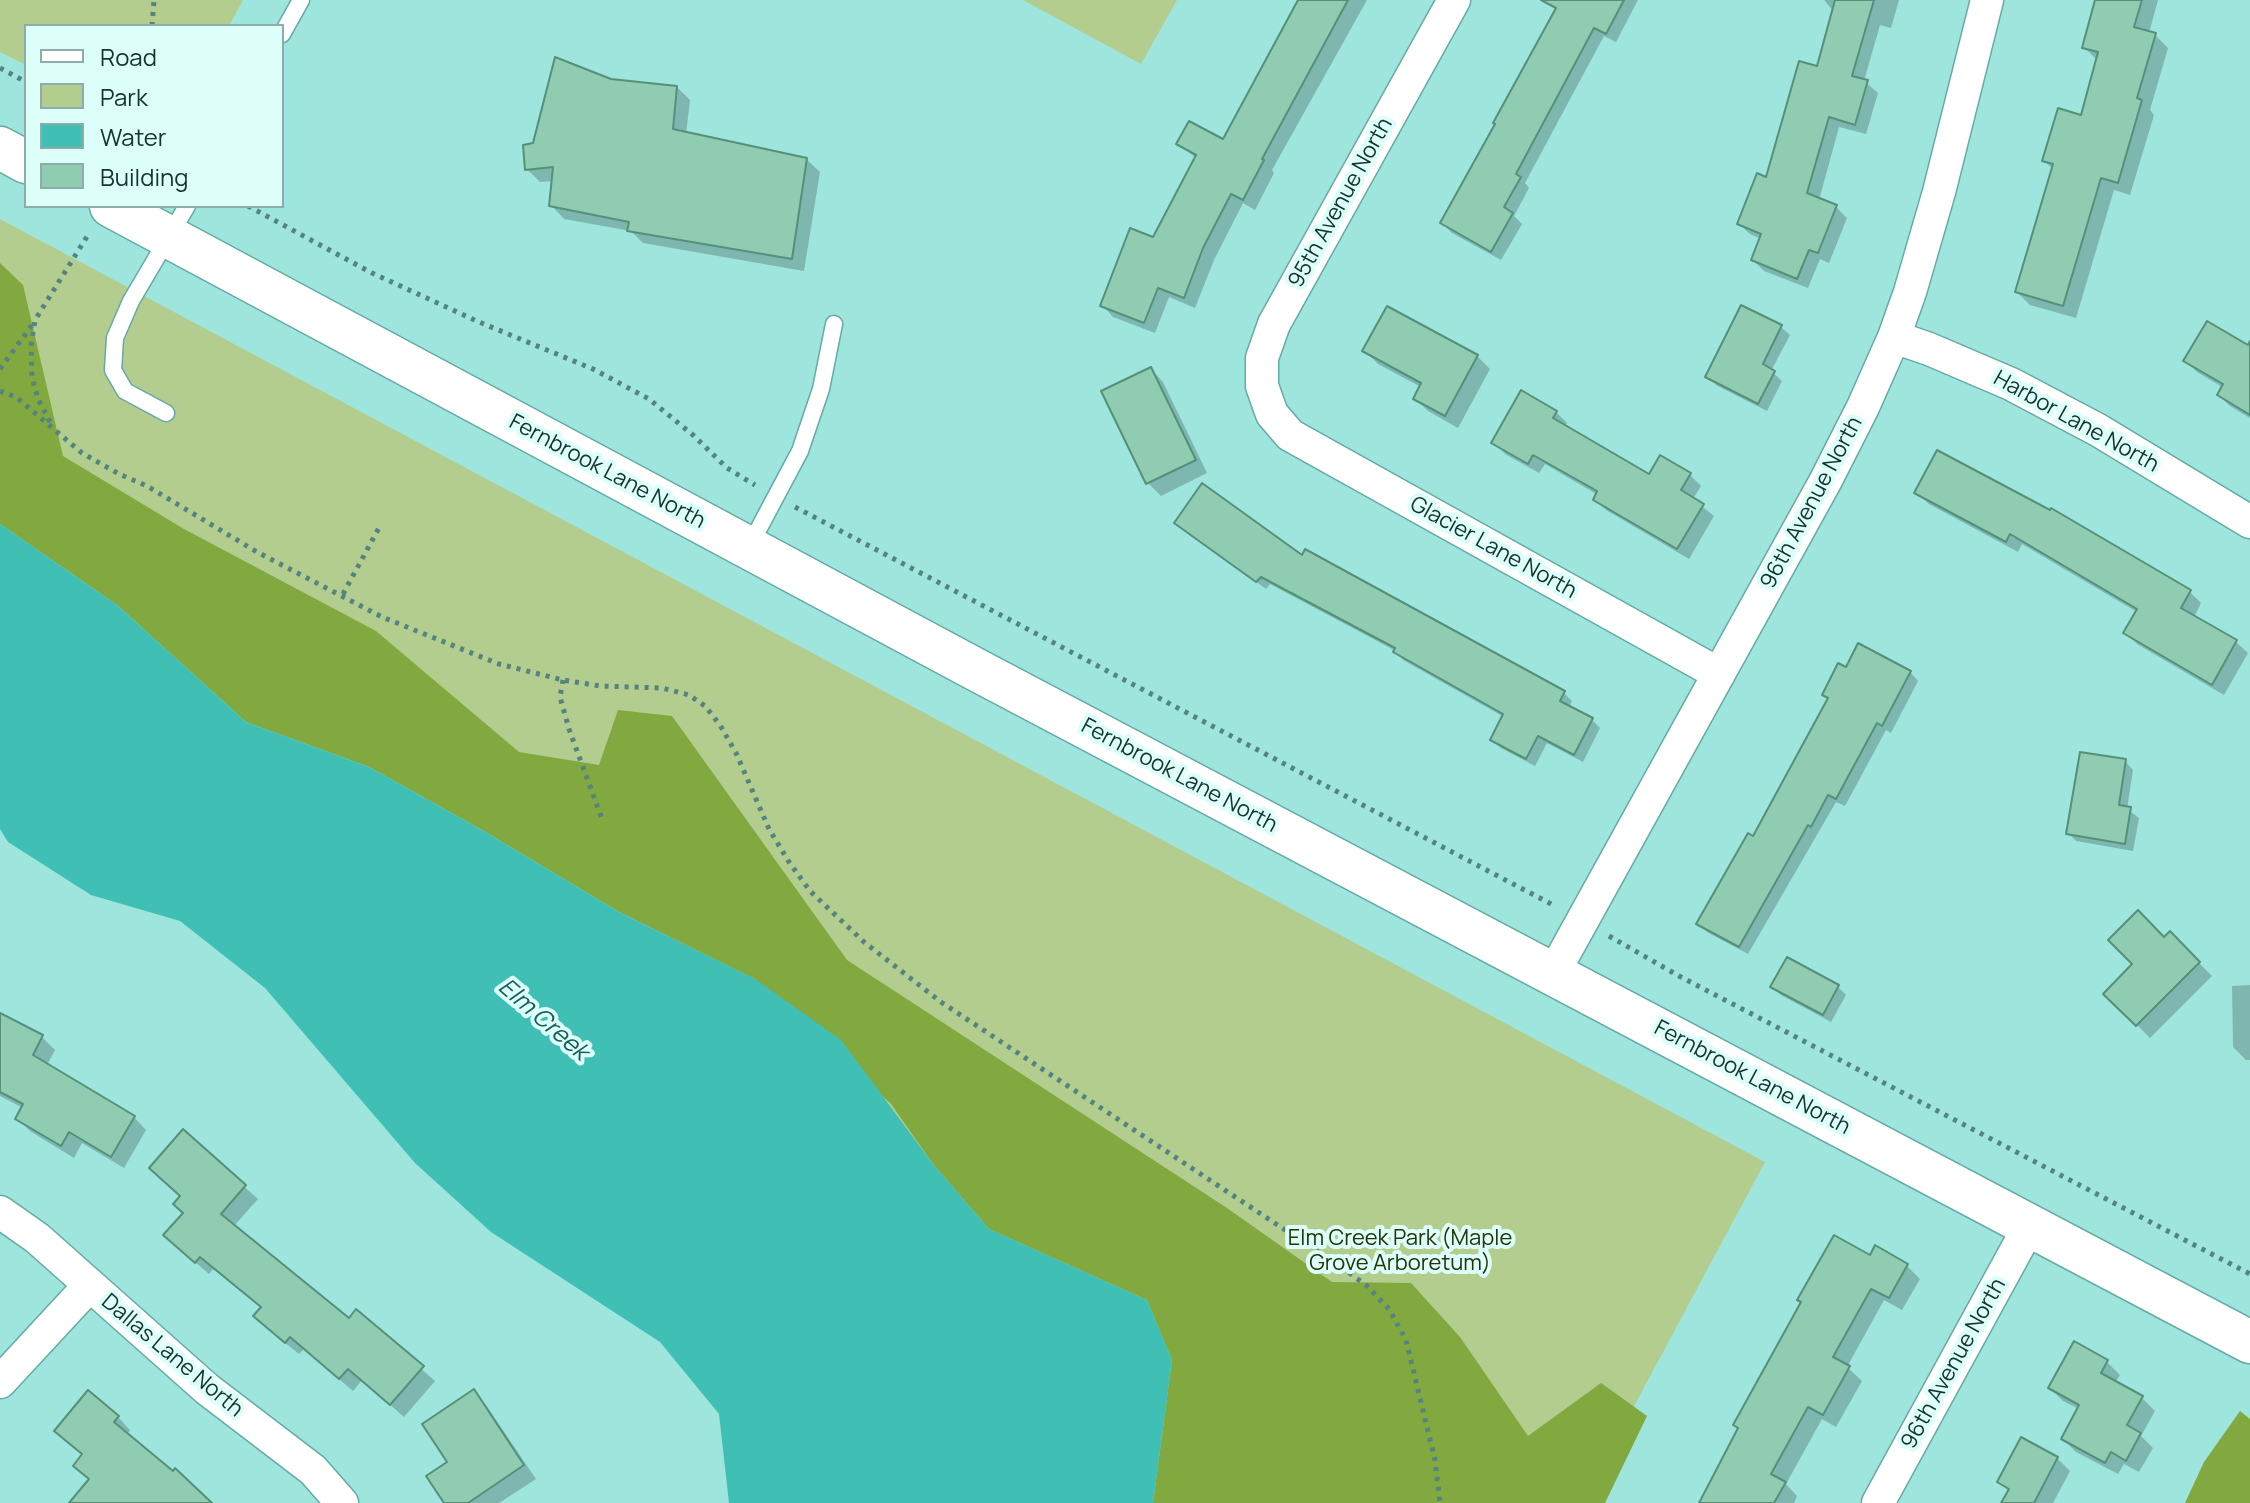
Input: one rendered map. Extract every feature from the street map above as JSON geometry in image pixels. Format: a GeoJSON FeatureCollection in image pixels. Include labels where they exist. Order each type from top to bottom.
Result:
{"type":"FeatureCollection","features":[{"type":"Feature","properties":{"kind":"street","name":"95th Avenue North"},"geometry":{"type":"LineString","coordinates":[[1272,414],[1262,386],[1262,358],[1274,324],[1454,0]]}},
{"type":"Feature","properties":{"kind":"street","name":"96th Avenue North"},"geometry":{"type":"LineString","coordinates":[[1554,972],[1826,480],[1863,407],[1910,292],[1939,192],[1987,0]]}},
{"type":"Feature","properties":{"kind":"street"},"geometry":{"type":"LineString","coordinates":[[0,148],[24,161]]}},
{"type":"Feature","properties":{"kind":"street","name":"Fernbrook Lane North"},"geometry":{"type":"LineString","coordinates":[[98,222],[178,222],[749,548],[2250,1342]]}},
{"type":"Feature","properties":{"kind":"street","name":"Harbor Lane North"},"geometry":{"type":"LineString","coordinates":[[1894,337],[2011,384],[2098,430],[2250,522]]}},
{"type":"Feature","properties":{"kind":"street","name":"Glacier Lane North"},"geometry":{"type":"LineString","coordinates":[[1272,414],[1290,435],[1719,674]]}},
{"type":"Feature","properties":{"kind":"street","name":"Dallas Lane North"},"geometry":{"type":"LineString","coordinates":[[0,1212],[37,1238],[207,1389],[313,1470],[342,1503]]}},
{"type":"Feature","properties":{"kind":"street","name":"96th Avenue North"},"geometry":{"type":"LineString","coordinates":[[1878,1503],[2030,1225]]}},
{"type":"Feature","properties":{"kind":"street"},"geometry":{"type":"LineString","coordinates":[[0,1382],[89,1286]]}},
{"type":"Feature","properties":{"kind":"lane"},"geometry":{"type":"LineString","coordinates":[[284,30],[301,0]]}},
{"type":"Feature","properties":{"kind":"lane"},"geometry":{"type":"LineString","coordinates":[[166,413],[125,391],[113,370],[115,338],[178,222]]}},
{"type":"Feature","properties":{"kind":"lane"},"geometry":{"type":"LineString","coordinates":[[749,548],[800,451],[821,389],[834,324]]}},
{"type":"Feature","properties":{"kind":"path"},"geometry":{"type":"LineString","coordinates":[[152,24],[154,0]]}},
{"type":"Feature","properties":{"kind":"path"},"geometry":{"type":"LineString","coordinates":[[0,68],[24,81]]}},
{"type":"Feature","properties":{"kind":"path"},"geometry":{"type":"LineString","coordinates":[[252,208],[372,273],[593,369],[649,399],[727,468],[777,497],[1583,921],[1679,976],[2250,1274]]}},
{"type":"Feature","properties":{"kind":"path"},"geometry":{"type":"LineString","coordinates":[[0,369],[98,222]]}},
{"type":"Feature","properties":{"kind":"path"},"geometry":{"type":"LineString","coordinates":[[35,320],[31,346],[32,377],[38,399],[52,426]]}},
{"type":"Feature","properties":{"kind":"path"},"geometry":{"type":"LineString","coordinates":[[0,391],[16,397],[82,453],[147,486],[257,552],[343,594],[382,617],[499,664],[600,686],[662,688],[689,695],[705,706],[736,753],[769,829],[789,862],[810,891],[864,942],[941,1002],[1367,1286],[1389,1309],[1406,1340],[1435,1460],[1440,1503]]}},
{"type":"Feature","properties":{"kind":"path"},"geometry":{"type":"LineString","coordinates":[[343,594],[380,526]]}},
{"type":"Feature","properties":{"kind":"path"},"geometry":{"type":"LineString","coordinates":[[563,680],[560,697],[602,819]]}},
{"type":"Feature","properties":{"kind":"green space"},"geometry":{"type":"Polygon","coordinates":[[[0,0],[243,0],[230,24],[24,24],[24,64],[0,52],[0,0]]]}},
{"type":"Feature","properties":{"kind":"green space"},"geometry":{"type":"Polygon","coordinates":[[[1023,0],[1177,0],[1141,64],[1023,0]]]}},
{"type":"Feature","properties":{"kind":"green space","name":"Elm Creek Park (Maple Grove Arboretum)"},"geometry":{"type":"Polygon","coordinates":[[[0,219],[1765,1162],[1582,1503],[1153,1503],[841,1040],[117,605],[0,524],[0,219]]]}},
{"type":"Feature","properties":{"kind":"green space"},"geometry":{"type":"Polygon","coordinates":[[[0,263],[23,285],[63,456],[184,529],[376,631],[519,752],[599,765],[618,710],[672,716],[847,960],[1227,1208],[1332,1282],[1411,1283],[1460,1337],[1528,1436],[1601,1383],[1647,1416],[1605,1503],[1153,1503],[1172,1360],[1147,1300],[989,1229],[933,1164],[891,1104],[755,979],[619,912],[369,767],[246,722],[117,605],[0,524],[0,263]]]}},
{"type":"Feature","properties":{"kind":"green space"},"geometry":{"type":"Polygon","coordinates":[[[2240,1411],[2250,1419],[2250,1503],[2185,1503],[2204,1462],[2240,1411]]]}},
{"type":"Feature","properties":{"kind":"water","name":"Elm Creek"},"geometry":{"type":"Polygon","coordinates":[[[0,524],[117,605],[246,722],[369,767],[619,912],[755,979],[841,1040],[933,1164],[989,1229],[1147,1300],[1172,1360],[1153,1503],[729,1503],[719,1414],[660,1342],[491,1232],[415,1163],[265,988],[180,921],[91,895],[8,842],[0,829],[0,524]]]}},
{"type":"Feature","properties":{"kind":"building"},"geometry":{"type":"Polygon","coordinates":[[[1298,0],[1348,0],[1243,200],[1231,194],[1203,248],[1184,298],[1158,288],[1144,323],[1100,306],[1130,228],[1153,237],[1196,155],[1176,144],[1189,121],[1223,139],[1298,0]]]}},
{"type":"Feature","properties":{"kind":"building"},"geometry":{"type":"Polygon","coordinates":[[[1541,0],[1624,0],[1606,34],[1594,28],[1516,174],[1521,177],[1504,207],[1513,213],[1491,252],[1440,223],[1556,8],[1541,0]]]}},
{"type":"Feature","properties":{"kind":"building"},"geometry":{"type":"Polygon","coordinates":[[[1835,0],[1874,0],[1852,76],[1868,80],[1855,125],[1829,117],[1807,193],[1837,205],[1818,253],[1809,250],[1797,279],[1751,260],[1761,234],[1737,224],[1757,173],[1766,177],[1799,61],[1817,66],[1835,0]]]}},
{"type":"Feature","properties":{"kind":"building"},"geometry":{"type":"Polygon","coordinates":[[[2095,0],[2142,0],[2134,27],[2156,33],[2137,98],[2142,100],[2118,183],[2101,178],[2063,306],[2015,292],[2053,164],[2042,161],[2058,108],[2081,115],[2098,52],[2082,48],[2095,0]]]}},
{"type":"Feature","properties":{"kind":"building"},"geometry":{"type":"Polygon","coordinates":[[[555,57],[611,79],[677,86],[673,129],[807,158],[792,259],[627,231],[629,222],[549,206],[553,167],[525,170],[523,145],[533,143],[555,57]]]}},
{"type":"Feature","properties":{"kind":"building"},"geometry":{"type":"Polygon","coordinates":[[[1741,305],[1782,325],[1763,364],[1775,371],[1758,404],[1705,377],[1741,305]]]}},
{"type":"Feature","properties":{"kind":"building"},"geometry":{"type":"Polygon","coordinates":[[[1387,306],[1478,355],[1445,416],[1413,399],[1421,383],[1362,351],[1387,306]]]}},
{"type":"Feature","properties":{"kind":"building"},"geometry":{"type":"Polygon","coordinates":[[[2207,321],[2248,345],[2250,341],[2250,415],[2217,395],[2223,384],[2183,361],[2207,321]]]}},
{"type":"Feature","properties":{"kind":"building"},"geometry":{"type":"Polygon","coordinates":[[[1151,367],[1196,460],[1146,484],[1101,391],[1151,367]]]}},
{"type":"Feature","properties":{"kind":"building"},"geometry":{"type":"Polygon","coordinates":[[[1521,390],[1557,411],[1553,418],[1649,474],[1660,455],[1691,473],[1681,490],[1704,504],[1677,549],[1593,500],[1597,491],[1533,455],[1528,464],[1491,443],[1521,390]]]}},
{"type":"Feature","properties":{"kind":"building"},"geometry":{"type":"Polygon","coordinates":[[[1937,450],[2051,508],[2191,590],[2181,608],[2237,640],[2212,685],[2123,633],[2137,609],[2010,534],[2006,542],[1914,493],[1937,450]]]}},
{"type":"Feature","properties":{"kind":"building"},"geometry":{"type":"Polygon","coordinates":[[[1202,483],[1302,555],[1305,549],[1565,691],[1560,701],[1593,718],[1574,755],[1538,736],[1526,759],[1490,740],[1503,714],[1393,652],[1395,648],[1261,577],[1256,582],[1174,523],[1202,483]]]}},
{"type":"Feature","properties":{"kind":"building"},"geometry":{"type":"Polygon","coordinates":[[[1858,643],[1911,671],[1882,726],[1877,723],[1836,799],[1828,795],[1811,827],[1808,825],[1739,947],[1696,924],[1748,833],[1753,836],[1828,698],[1822,695],[1838,663],[1846,667],[1858,643]]]}},
{"type":"Feature","properties":{"kind":"building"},"geometry":{"type":"Polygon","coordinates":[[[2080,752],[2126,759],[2119,805],[2131,807],[2125,844],[2066,834],[2080,752]]]}},
{"type":"Feature","properties":{"kind":"building"},"geometry":{"type":"Polygon","coordinates":[[[2138,910],[2164,937],[2170,931],[2200,962],[2136,1026],[2103,994],[2132,964],[2108,940],[2138,910]]]}},
{"type":"Feature","properties":{"kind":"building"},"geometry":{"type":"Polygon","coordinates":[[[1787,957],[1839,985],[1823,1015],[1770,987],[1787,957]]]}},
{"type":"Feature","properties":{"kind":"building"},"geometry":{"type":"Polygon","coordinates":[[[0,1013],[43,1035],[33,1055],[135,1116],[111,1157],[69,1132],[61,1146],[15,1119],[23,1104],[0,1092],[0,1013]]]}},
{"type":"Feature","properties":{"kind":"building"},"geometry":{"type":"Polygon","coordinates":[[[183,1129],[246,1185],[221,1214],[349,1318],[356,1309],[424,1366],[390,1405],[348,1369],[339,1379],[290,1337],[285,1343],[253,1316],[261,1307],[200,1257],[195,1263],[163,1235],[183,1213],[173,1204],[180,1196],[149,1168],[183,1129]]]}},
{"type":"Feature","properties":{"kind":"building"},"geometry":{"type":"Polygon","coordinates":[[[1834,1235],[1870,1255],[1875,1245],[1908,1264],[1889,1298],[1871,1289],[1833,1357],[1850,1366],[1823,1415],[1808,1407],[1771,1474],[1786,1482],[1774,1503],[1699,1503],[1738,1428],[1733,1425],[1834,1235]]]}},
{"type":"Feature","properties":{"kind":"building"},"geometry":{"type":"Polygon","coordinates":[[[2074,1341],[2108,1360],[2101,1373],[2143,1396],[2127,1425],[2141,1433],[2126,1461],[2111,1452],[2105,1463],[2061,1439],[2079,1405],[2048,1388],[2074,1341]]]}},
{"type":"Feature","properties":{"kind":"building"},"geometry":{"type":"Polygon","coordinates":[[[474,1389],[524,1465],[468,1503],[444,1503],[426,1476],[447,1462],[422,1424],[474,1389]]]}},
{"type":"Feature","properties":{"kind":"building"},"geometry":{"type":"Polygon","coordinates":[[[88,1390],[119,1416],[114,1422],[173,1471],[175,1468],[212,1503],[69,1503],[89,1479],[73,1466],[82,1454],[54,1431],[88,1390]]]}},
{"type":"Feature","properties":{"kind":"building"},"geometry":{"type":"Polygon","coordinates":[[[2021,1437],[2058,1457],[2034,1503],[2001,1503],[2009,1489],[1997,1482],[2021,1437]]]}}]}
